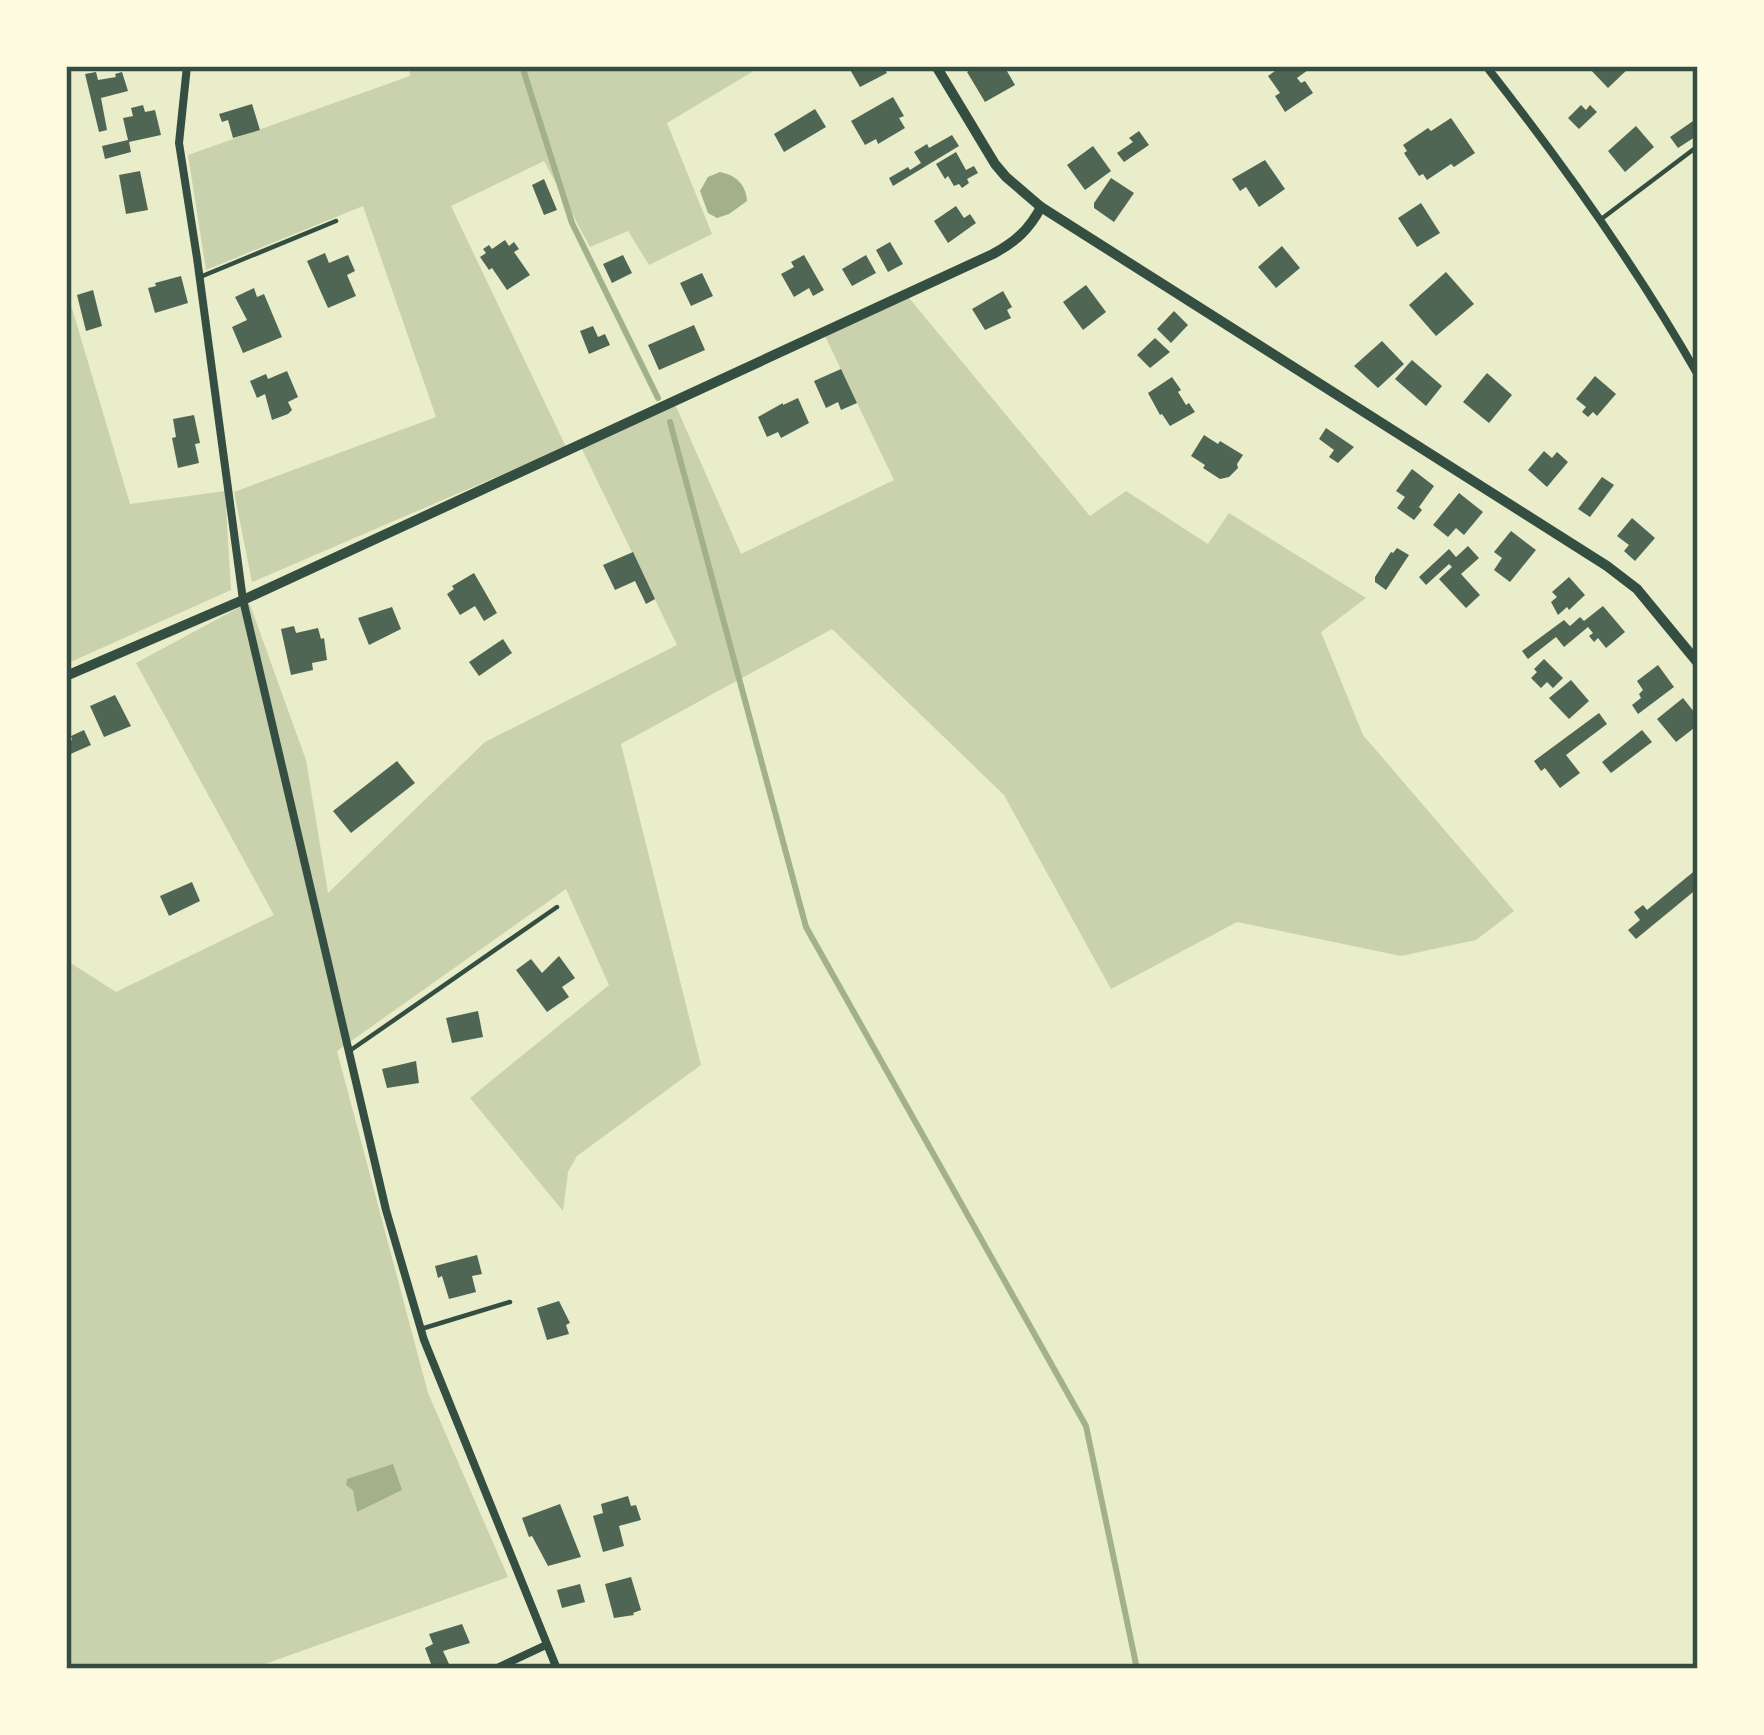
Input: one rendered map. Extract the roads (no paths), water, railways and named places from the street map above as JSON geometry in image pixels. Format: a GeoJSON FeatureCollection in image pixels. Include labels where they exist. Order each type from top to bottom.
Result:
{"type":"FeatureCollection","features":[{"type":"Feature","properties":{"kind":"street"},"geometry":{"type":"LineString","coordinates":[[187,66],[178,143],[243,600],[386,1210],[421,1329],[556,1669]]}},
{"type":"Feature","properties":{"kind":"street"},"geometry":{"type":"LineString","coordinates":[[936,66],[995,164],[1041,207],[1592,555],[1637,589],[1698,663]]}},
{"type":"Feature","properties":{"kind":"street"},"geometry":{"type":"LineString","coordinates":[[1486,66],[1600,220],[1698,376]]}},
{"type":"Feature","properties":{"kind":"street"},"geometry":{"type":"LineString","coordinates":[[66,676],[243,600],[993,254],[1018,240],[1041,207]]}},
{"type":"Feature","properties":{"kind":"street"},"geometry":{"type":"LineString","coordinates":[[495,1669],[546,1645]]}},
{"type":"Feature","properties":{"kind":"lane"},"geometry":{"type":"LineString","coordinates":[[1600,220],[1698,146]]}},
{"type":"Feature","properties":{"kind":"lane"},"geometry":{"type":"LineString","coordinates":[[200,277],[336,221]]}},
{"type":"Feature","properties":{"kind":"lane"},"geometry":{"type":"LineString","coordinates":[[349,1052],[557,908]]}},
{"type":"Feature","properties":{"kind":"lane"},"geometry":{"type":"LineString","coordinates":[[421,1329],[510,1302]]}},
{"type":"Feature","properties":{"kind":"waterway"},"geometry":{"type":"LineString","coordinates":[[522,66],[572,223],[658,398]]}},
{"type":"Feature","properties":{"kind":"waterway"},"geometry":{"type":"LineString","coordinates":[[670,422],[806,927],[1086,1426],[1137,1669]]}}]}
